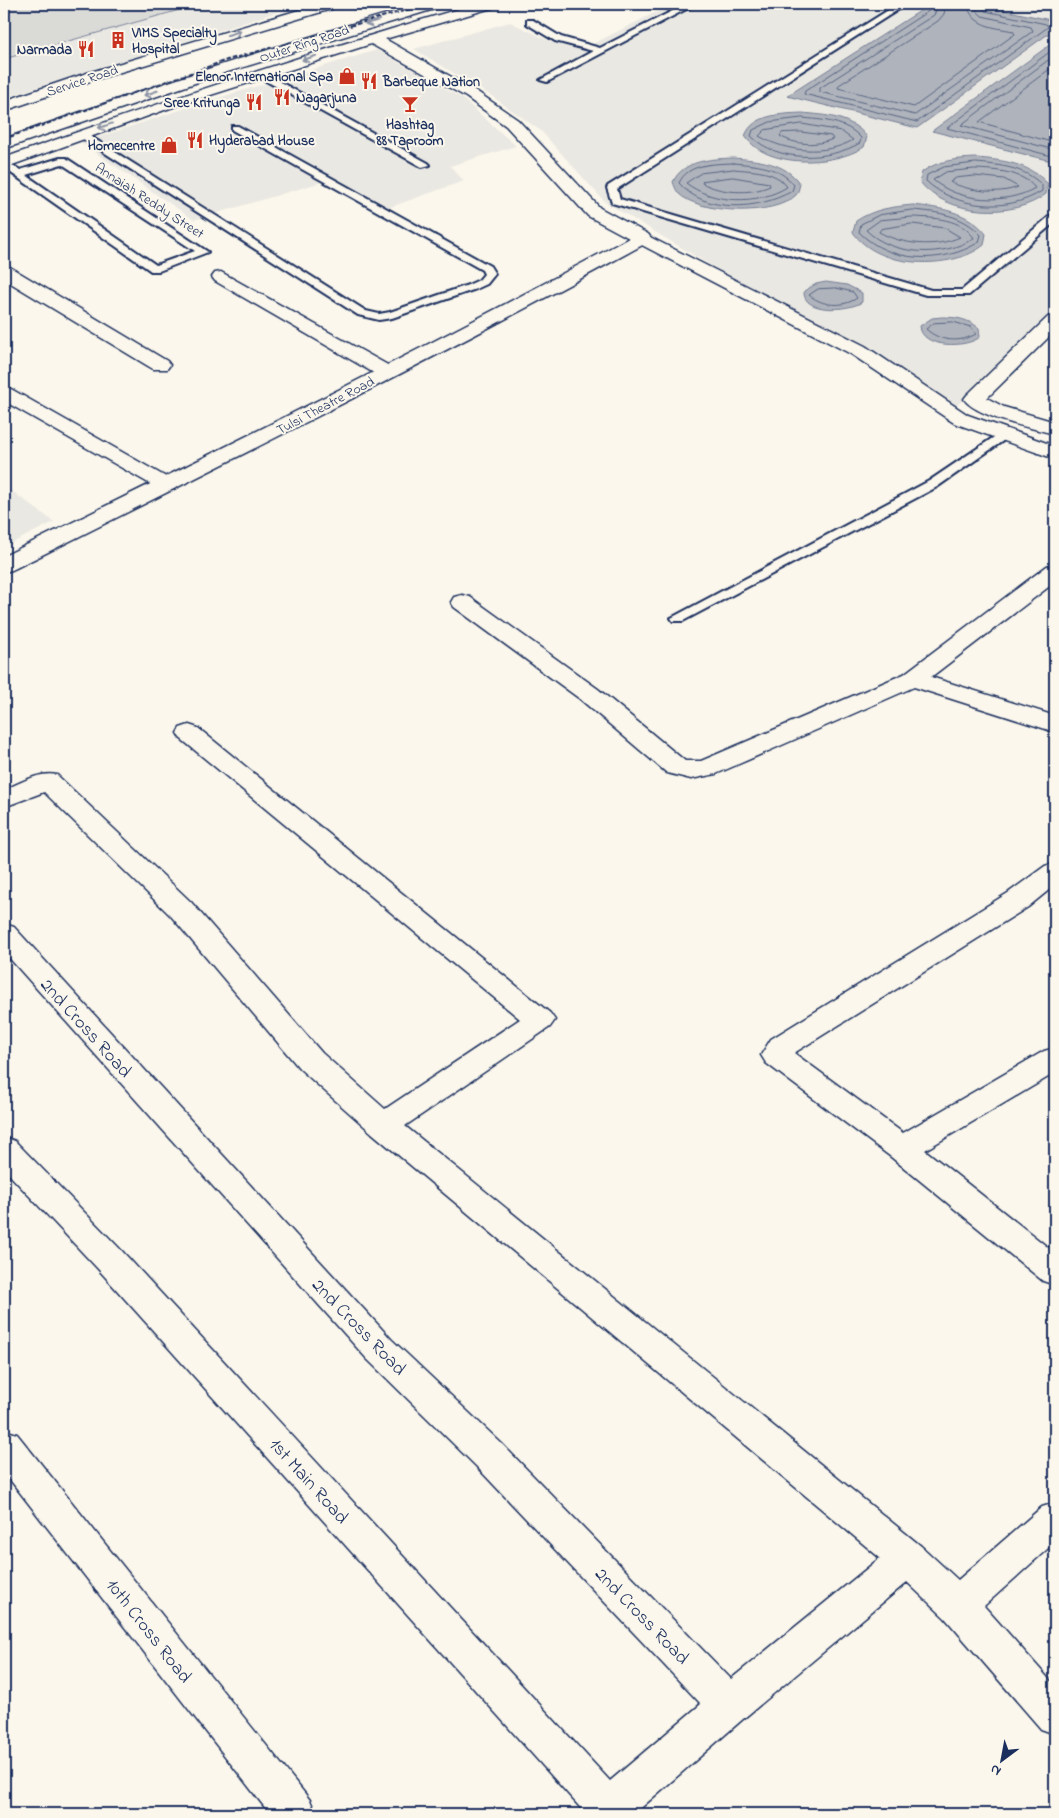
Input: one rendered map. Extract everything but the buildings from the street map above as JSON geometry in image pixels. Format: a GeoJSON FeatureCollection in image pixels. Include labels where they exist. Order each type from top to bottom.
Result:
{"type":"FeatureCollection","features":[{"type":"Feature","properties":{"kind":"main road","name":"Outer Ring Road"},"geometry":{"type":"LineString","coordinates":[[4,144],[96,111],[322,36],[436,4]]}},
{"type":"Feature","properties":{"kind":"main road"},"geometry":{"type":"LineString","coordinates":[[4,163],[260,74],[372,38],[490,4]]}},
{"type":"Feature","properties":{"kind":"main road","name":"Outer Ring Road"},"geometry":{"type":"LineString","coordinates":[[134,79],[339,9]]}},
{"type":"Feature","properties":{"kind":"main road","name":"Service Road"},"geometry":{"type":"LineString","coordinates":[[4,106],[89,77],[339,9]]}},
{"type":"Feature","properties":{"kind":"main road"},"geometry":{"type":"LineString","coordinates":[[372,38],[471,94],[512,123],[594,212],[858,350],[961,419],[1055,453]]}},
{"type":"Feature","properties":{"kind":"main road","name":"Tulsi Theatre Road"},"geometry":{"type":"LineString","coordinates":[[4,564],[166,485],[536,296],[642,238]]}},
{"type":"Feature","properties":{"kind":"main road"},"geometry":{"type":"LineString","coordinates":[[4,271],[160,364]]}},
{"type":"Feature","properties":{"kind":"main road"},"geometry":{"type":"LineString","coordinates":[[221,277],[386,372]]}},
{"type":"Feature","properties":{"kind":"main road"},"geometry":{"type":"LineString","coordinates":[[1055,321],[974,400],[996,411],[1055,428]]}},
{"type":"Feature","properties":{"kind":"main road"},"geometry":{"type":"LineString","coordinates":[[4,393],[166,485]]}},
{"type":"Feature","properties":{"kind":"main road"},"geometry":{"type":"LineString","coordinates":[[982,427],[996,411]]}},
{"type":"Feature","properties":{"kind":"main road"},"geometry":{"type":"LineString","coordinates":[[462,602],[589,694],[676,767],[691,771],[707,768],[913,679],[1055,571]]}},
{"type":"Feature","properties":{"kind":"main road"},"geometry":{"type":"LineString","coordinates":[[913,679],[1055,724]]}},
{"type":"Feature","properties":{"kind":"main road"},"geometry":{"type":"LineString","coordinates":[[189,733],[540,1020],[383,1125]]}},
{"type":"Feature","properties":{"kind":"main road"},"geometry":{"type":"LineString","coordinates":[[4,799],[48,781],[181,909],[311,1061],[383,1125],[908,1558],[958,1605],[1055,1715]]}},
{"type":"Feature","properties":{"kind":"main road"},"geometry":{"type":"LineString","coordinates":[[1052,1266],[902,1149],[776,1055],[781,1048],[1018,900],[1055,872]]}},
{"type":"Feature","properties":{"kind":"main road","name":"2nd Cross Road"},"geometry":{"type":"LineString","coordinates":[[4,934],[379,1349],[489,1455],[729,1705]]}},
{"type":"Feature","properties":{"kind":"main road"},"geometry":{"type":"LineString","coordinates":[[902,1149],[1055,1059]]}},
{"type":"Feature","properties":{"kind":"main road","name":"1st Main Road"},"geometry":{"type":"LineString","coordinates":[[4,1150],[110,1260],[610,1812]]}},
{"type":"Feature","properties":{"kind":"main road","name":"10th Cross Road"},"geometry":{"type":"LineString","coordinates":[[4,1446],[296,1814]]}},
{"type":"Feature","properties":{"kind":"main road"},"geometry":{"type":"LineString","coordinates":[[958,1605],[1055,1519]]}},
{"type":"Feature","properties":{"kind":"main road"},"geometry":{"type":"LineString","coordinates":[[610,1812],[729,1705],[908,1558]]}},
{"type":"Feature","properties":{"kind":"lane"},"geometry":{"type":"LineString","coordinates":[[544,80],[692,4]]}},
{"type":"Feature","properties":{"kind":"lane"},"geometry":{"type":"LineString","coordinates":[[899,4],[612,188],[616,200],[930,293],[965,292],[1055,217]]}},
{"type":"Feature","properties":{"kind":"lane"},"geometry":{"type":"LineString","coordinates":[[530,22],[558,39],[601,51]]}},
{"type":"Feature","properties":{"kind":"lane"},"geometry":{"type":"LineString","coordinates":[[260,74],[348,125],[425,165]]}},
{"type":"Feature","properties":{"kind":"lane"},"geometry":{"type":"LineString","coordinates":[[82,135],[362,313],[379,317],[392,315],[472,288],[483,282],[490,274],[486,268],[235,128]]}},
{"type":"Feature","properties":{"kind":"lane","name":"Annaiah Reddy Street"},"geometry":{"type":"LineString","coordinates":[[4,163],[18,174],[155,269],[203,252],[63,160],[18,174]]}},
{"type":"Feature","properties":{"kind":"lane"},"geometry":{"type":"LineString","coordinates":[[678,618],[934,484],[1003,435]]}},
{"type":"Feature","properties":{"kind":"shaded area"},"geometry":{"type":"Polygon","coordinates":[[[4,4],[201,4],[4,59],[4,4]]]}},
{"type":"Feature","properties":{"kind":"shaded area"},"geometry":{"type":"Polygon","coordinates":[[[201,4],[300,5],[4,98],[4,59],[201,4]]]}},
{"type":"Feature","properties":{"kind":"shaded area"},"geometry":{"type":"Polygon","coordinates":[[[672,4],[1055,4],[1055,313],[952,410],[605,202],[541,131],[493,97],[414,49],[510,22],[550,41],[581,50],[672,4]]]}},
{"type":"Feature","properties":{"kind":"shaded area"},"geometry":{"type":"Polygon","coordinates":[[[377,50],[463,99],[516,146],[450,166],[464,181],[382,210],[322,182],[194,220],[81,143],[195,105],[377,50]]]}},
{"type":"Feature","properties":{"kind":"shaded area"},"geometry":{"type":"Polygon","coordinates":[[[4,485],[54,522],[4,547],[4,485]]]}},
{"type":"Feature","properties":{"kind":"water"},"geometry":{"type":"Polygon","coordinates":[[[931,4],[976,4],[1055,21],[1055,29],[917,128],[787,96],[931,4]]]}},
{"type":"Feature","properties":{"kind":"water"},"geometry":{"type":"Polygon","coordinates":[[[1055,41],[1055,162],[932,131],[1055,41]]]}},
{"type":"Feature","properties":{"kind":"water"},"geometry":{"type":"Polygon","coordinates":[[[802,113],[838,118],[854,125],[867,137],[864,147],[836,158],[819,161],[801,161],[784,159],[768,154],[755,147],[745,136],[754,123],[761,119],[777,115],[802,113]]]}},
{"type":"Feature","properties":{"kind":"water"},"geometry":{"type":"Polygon","coordinates":[[[733,158],[770,163],[787,171],[800,184],[796,195],[786,202],[772,207],[755,210],[737,210],[719,209],[702,205],[688,200],[678,193],[673,182],[684,169],[698,162],[733,158]]]}},
{"type":"Feature","properties":{"kind":"water"},"geometry":{"type":"Polygon","coordinates":[[[976,158],[1015,164],[1032,171],[1048,184],[1046,194],[1033,202],[1017,207],[981,210],[946,202],[920,182],[922,172],[935,165],[954,160],[976,158]]]}},
{"type":"Feature","properties":{"kind":"water"},"geometry":{"type":"Polygon","coordinates":[[[913,205],[943,209],[971,220],[986,234],[984,245],[970,253],[953,259],[935,262],[916,262],[897,259],[879,253],[864,244],[853,232],[856,221],[869,214],[890,208],[913,205]]]}},
{"type":"Feature","properties":{"kind":"water"},"geometry":{"type":"Polygon","coordinates":[[[826,282],[847,285],[862,293],[862,302],[837,309],[810,304],[805,298],[804,291],[816,284],[826,282]]]}},
{"type":"Feature","properties":{"kind":"water"},"geometry":{"type":"Polygon","coordinates":[[[932,318],[957,318],[971,322],[979,328],[980,337],[965,343],[946,344],[928,339],[922,334],[920,326],[932,318]]]}},
{"type":"Feature","properties":{"kind":"railway"},"geometry":{"type":"LineString","coordinates":[[4,139],[227,60],[429,4]]}},
{"type":"Feature","properties":{"kind":"place","name":"VIMS Specialty Hospital"},"geometry":{"type":"Point","coordinates":[118,40]}},
{"type":"Feature","properties":{"kind":"place","name":"Narmada"},"geometry":{"type":"Point","coordinates":[86,49]}},
{"type":"Feature","properties":{"kind":"place","name":"Elenor International Spa"},"geometry":{"type":"Point","coordinates":[347,76]}},
{"type":"Feature","properties":{"kind":"place","name":"Barbeque Nation"},"geometry":{"type":"Point","coordinates":[369,81]}},
{"type":"Feature","properties":{"kind":"place","name":"Nagarjuna"},"geometry":{"type":"Point","coordinates":[282,97]}},
{"type":"Feature","properties":{"kind":"place","name":"Sree Kritunga"},"geometry":{"type":"Point","coordinates":[254,102]}},
{"type":"Feature","properties":{"kind":"place","name":"Hashtag 88 Taproom"},"geometry":{"type":"Point","coordinates":[410,104]}},
{"type":"Feature","properties":{"kind":"place","name":"Hyderabad House"},"geometry":{"type":"Point","coordinates":[195,140]}},
{"type":"Feature","properties":{"kind":"place","name":"Homecentre"},"geometry":{"type":"Point","coordinates":[169,145]}}]}
